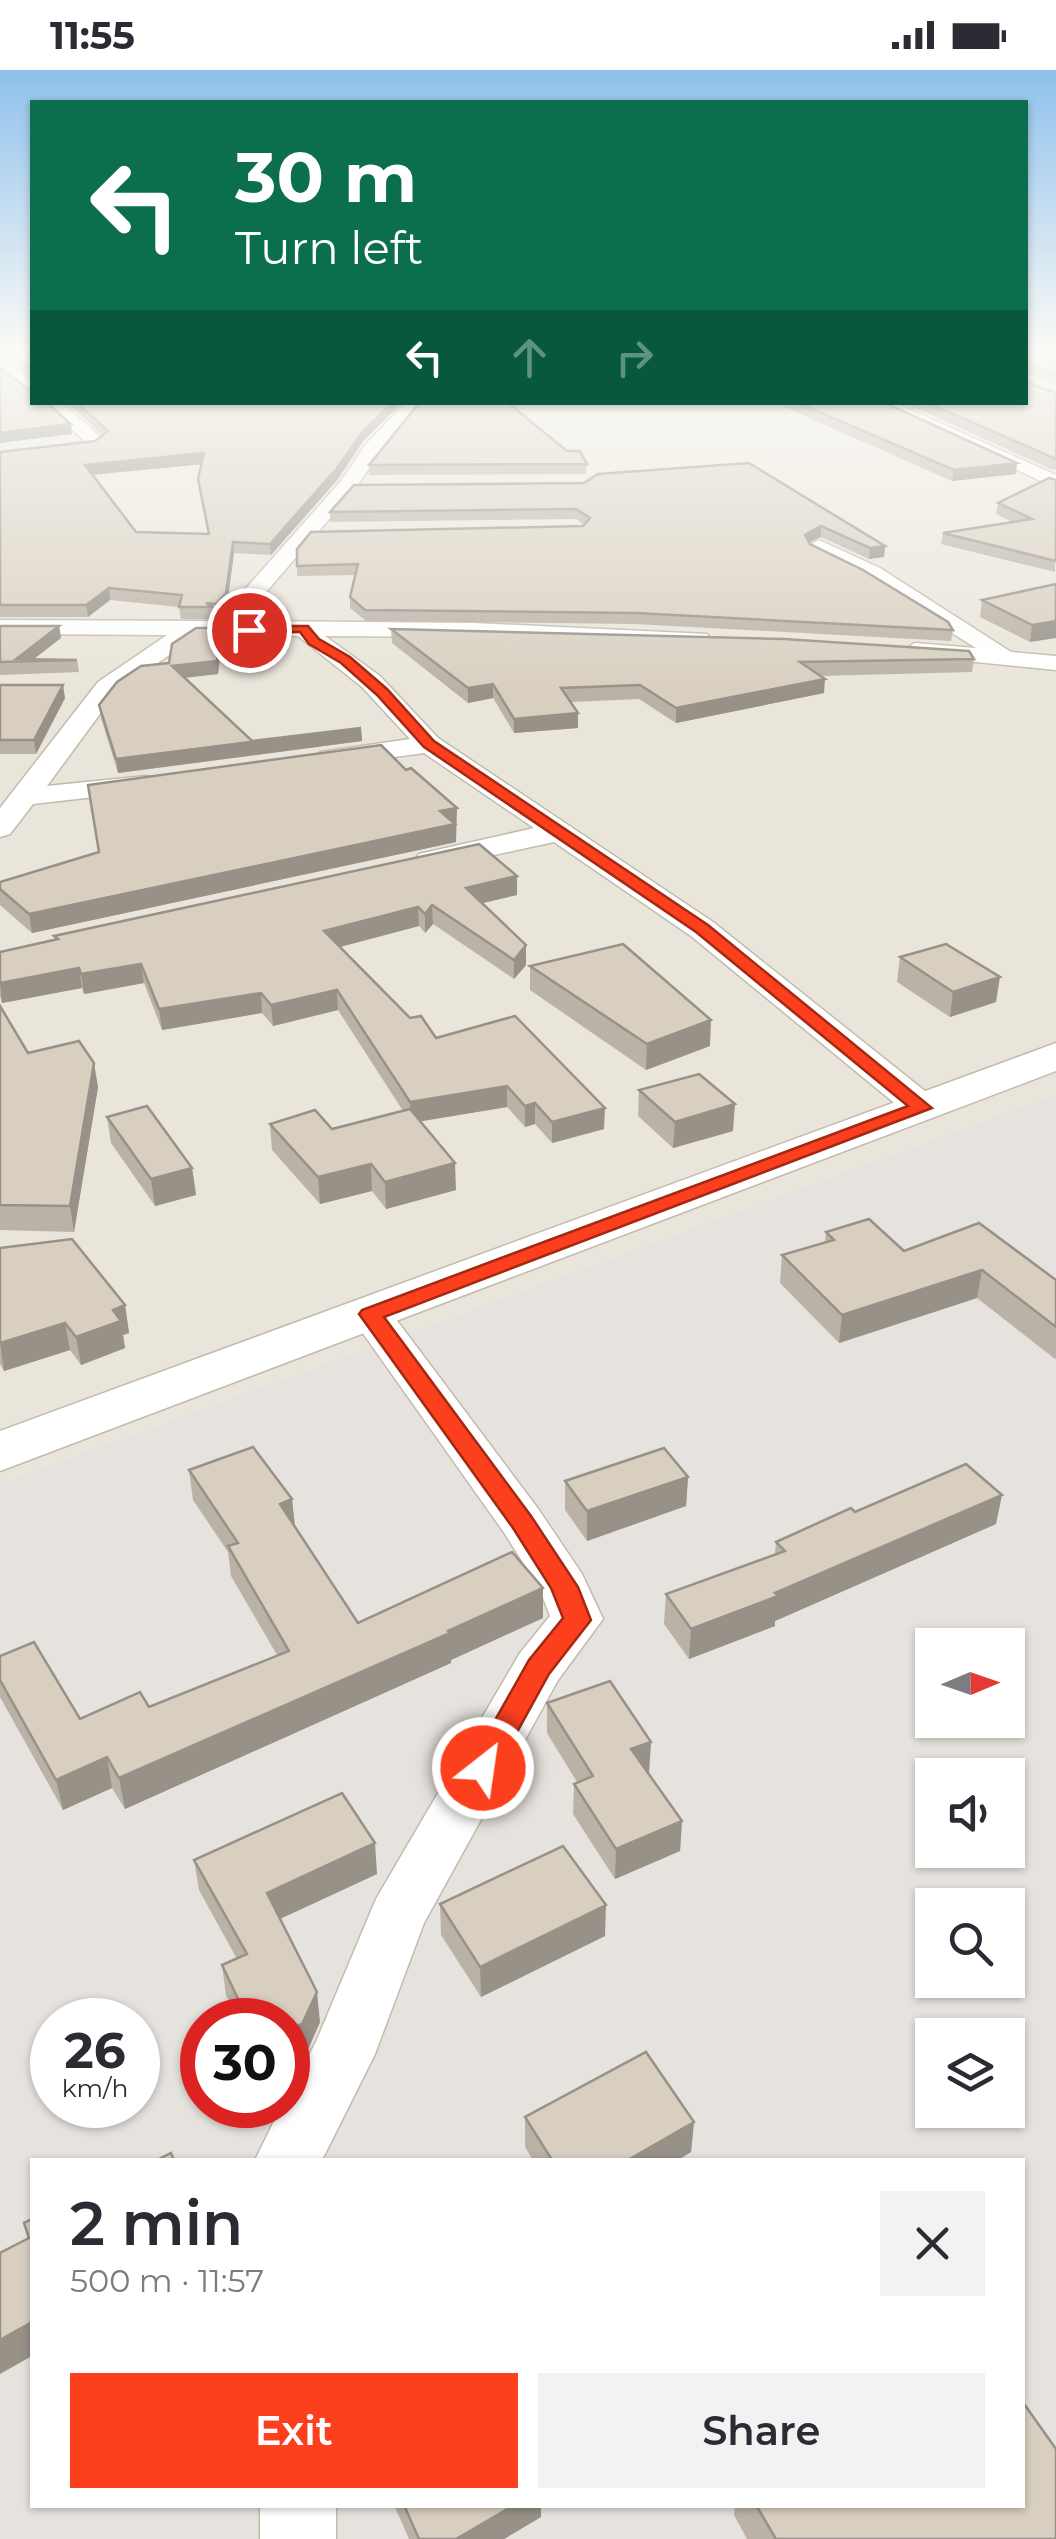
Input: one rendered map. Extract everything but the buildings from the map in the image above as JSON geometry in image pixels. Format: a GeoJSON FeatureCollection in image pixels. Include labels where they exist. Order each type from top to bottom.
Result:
{"type":"FeatureCollection","features":[{"type":"Feature","properties":{"kind":"street"},"geometry":{"type":"LineString","coordinates":[[222,630],[303,533],[358,485],[367,462]]}},
{"type":"Feature","properties":{"kind":"street"},"geometry":{"type":"LineString","coordinates":[[1012,462],[1056,482]]}},
{"type":"Feature","properties":{"kind":"street"},"geometry":{"type":"LineString","coordinates":[[303,533],[342,533]]}},
{"type":"Feature","properties":{"kind":"street"},"geometry":{"type":"LineString","coordinates":[[820,546],[1000,653],[1056,643]]}},
{"type":"Feature","properties":{"kind":"street"},"geometry":{"type":"LineString","coordinates":[[0,627],[582,633],[732,642]]}},
{"type":"Feature","properties":{"kind":"street"},"geometry":{"type":"LineString","coordinates":[[304,628],[314,642],[345,660],[382,692],[429,744],[702,928],[922,1108]]}},
{"type":"Feature","properties":{"kind":"street"},"geometry":{"type":"LineString","coordinates":[[11,811],[108,686],[190,630]]}},
{"type":"Feature","properties":{"kind":"street"},"geometry":{"type":"LineString","coordinates":[[898,650],[1000,653],[1056,663]]}},
{"type":"Feature","properties":{"kind":"street"},"geometry":{"type":"LineString","coordinates":[[72,686],[108,686]]}},
{"type":"Feature","properties":{"kind":"street"},"geometry":{"type":"LineString","coordinates":[[296,763],[429,744]]}},
{"type":"Feature","properties":{"kind":"street"},"geometry":{"type":"LineString","coordinates":[[11,811],[182,778]]}},
{"type":"Feature","properties":{"kind":"street"},"geometry":{"type":"LineString","coordinates":[[395,868],[559,832]]}},
{"type":"Feature","properties":{"kind":"street"},"geometry":{"type":"LineString","coordinates":[[0,1452],[1056,1056]]}},
{"type":"Feature","properties":{"kind":"street"},"geometry":{"type":"LineString","coordinates":[[289,2158],[343,2054],[397,1918],[539,1667],[577,1620],[564,1587],[522,1522],[370,1314]]}},
{"type":"Feature","properties":{"kind":"street"},"geometry":{"type":"LineString","coordinates":[[298,2508],[298,2539]]}},
{"type":"Feature","properties":{"kind":"shaded area"},"geometry":{"type":"Polygon","coordinates":[[[0,462],[1056,462],[1056,1094],[0,1483],[0,462]]]}},
{"type":"Feature","properties":{"kind":"shaded area"},"geometry":{"type":"Polygon","coordinates":[[[1056,1094],[1056,2539],[0,2539],[0,1483],[1056,1094]]]}},
{"type":"Feature","properties":{"kind":"route"},"geometry":{"type":"LineString","coordinates":[[249,630],[304,628],[314,642],[345,660],[382,692],[429,744],[702,928],[922,1108],[370,1314],[522,1522],[564,1587],[577,1620],[539,1667],[483,1768]]}}]}
